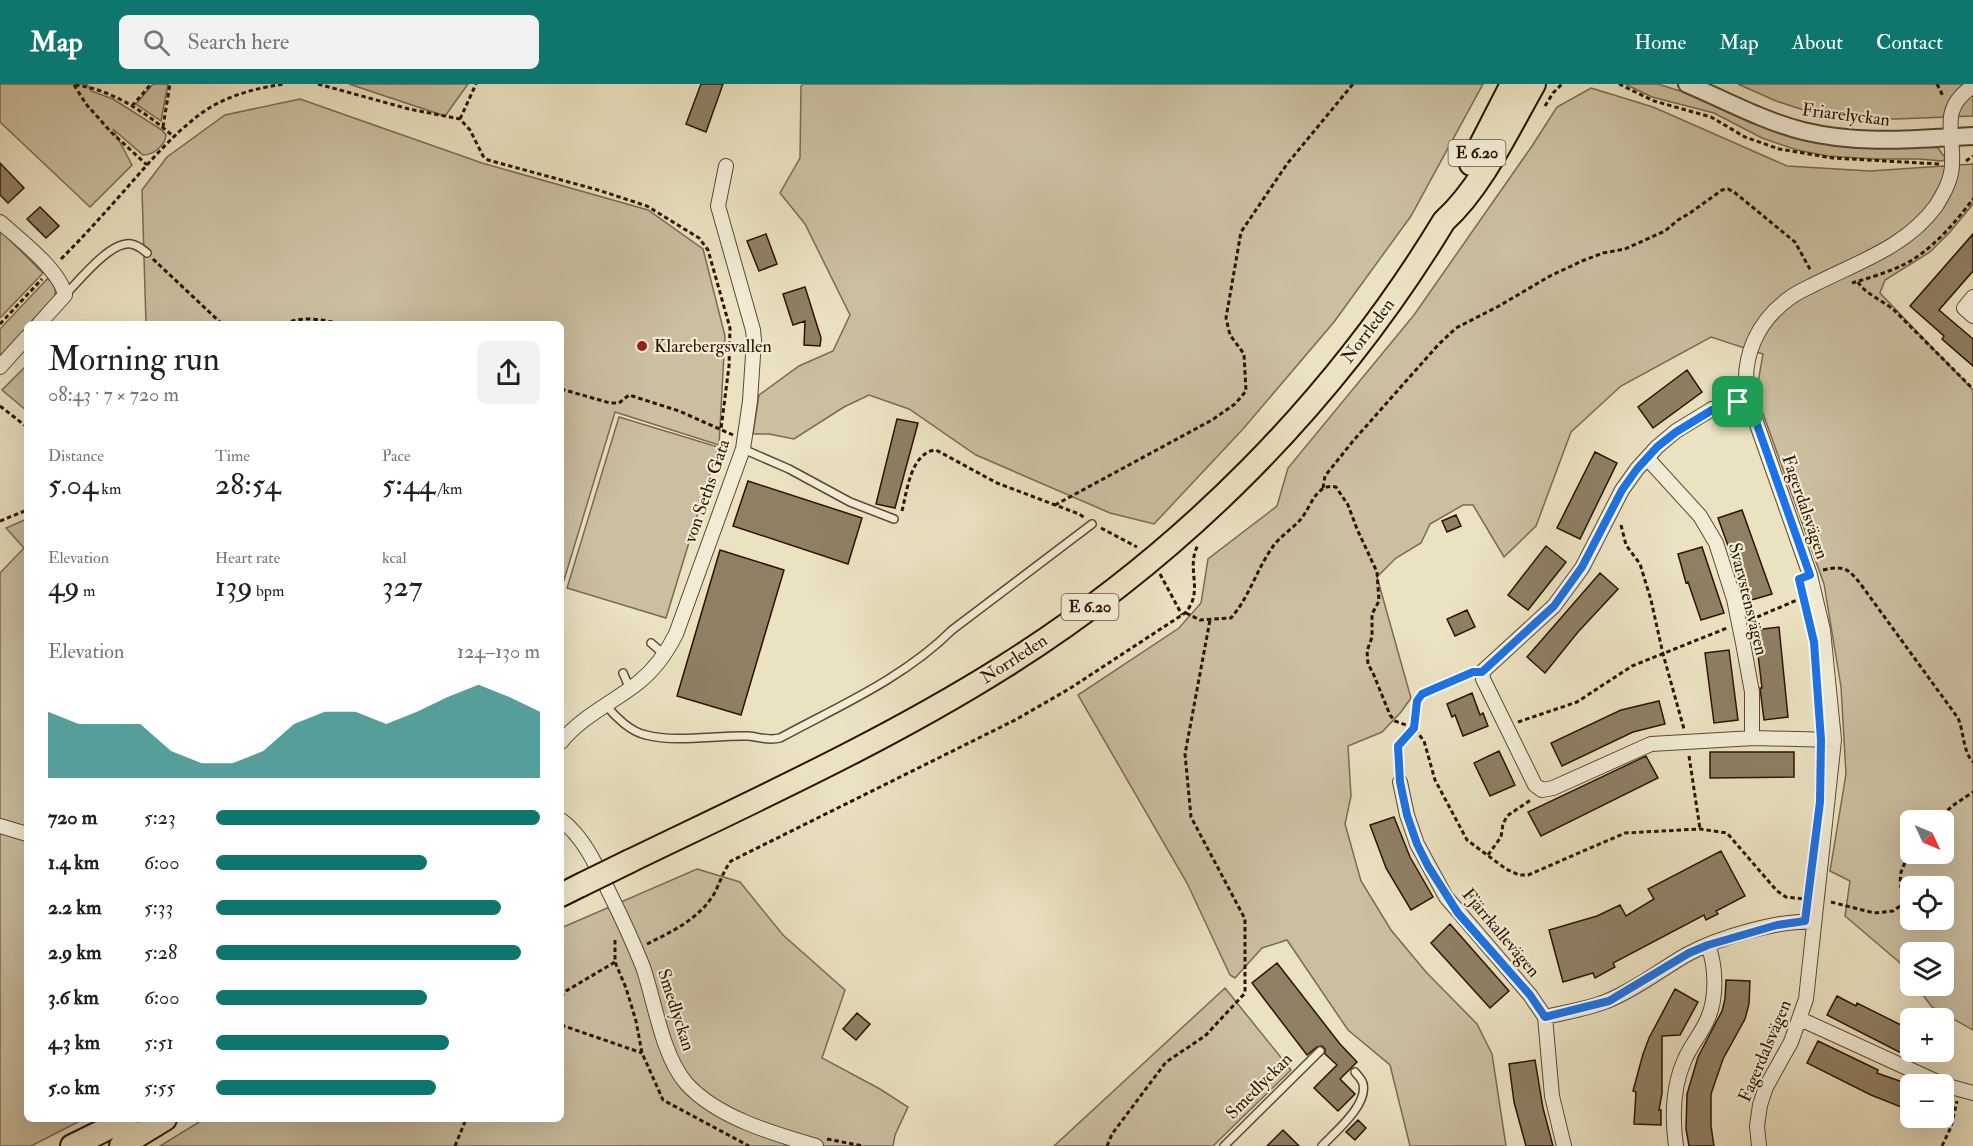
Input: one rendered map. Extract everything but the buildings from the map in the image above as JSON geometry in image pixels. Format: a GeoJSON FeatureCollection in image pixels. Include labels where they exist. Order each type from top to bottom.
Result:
{"type":"FeatureCollection","features":[{"type":"Feature","properties":{"kind":"highway","name":"Norrleden"},"geometry":{"type":"LineString","coordinates":[[1444,221],[1446,208],[1464,179],[1512,84]]}},
{"type":"Feature","properties":{"kind":"highway","name":"Norrleden"},"geometry":{"type":"LineString","coordinates":[[564,894],[782,787],[944,702],[1007,665],[1074,619],[1124,582],[1190,527],[1244,476],[1316,398],[1382,315],[1444,221],[1458,208],[1534,84]]}},
{"type":"Feature","properties":{"kind":"highway"},"geometry":{"type":"LineString","coordinates":[[1512,123],[1527,110],[1545,84]]}},
{"type":"Feature","properties":{"kind":"highway"},"geometry":{"type":"LineString","coordinates":[[72,1146],[121,1122]]}},
{"type":"Feature","properties":{"kind":"highway"},"geometry":{"type":"LineString","coordinates":[[122,1146],[160,1122]]}},
{"type":"Feature","properties":{"kind":"street","name":"Friarelyckan"},"geometry":{"type":"LineString","coordinates":[[1687,84],[1803,131],[1866,141],[1973,136]]}},
{"type":"Feature","properties":{"kind":"street","name":"Fagerdalsvägen"},"geometry":{"type":"LineString","coordinates":[[1759,1146],[1756,1126],[1760,1105],[1766,1087],[1791,1042],[1806,999],[1834,740],[1823,630],[1810,575],[1748,399],[1746,361],[1754,339],[1763,325],[1792,296],[1879,253],[1900,241],[1919,226],[1946,189],[1953,164],[1950,137],[1952,108],[1973,86]]}},
{"type":"Feature","properties":{"kind":"street","name":"von Seths Gata"},"geometry":{"type":"LineString","coordinates":[[564,739],[589,716],[642,680],[665,655],[676,634],[744,446],[754,340],[748,310],[718,206],[726,166]]}},
{"type":"Feature","properties":{"kind":"street"},"geometry":{"type":"LineString","coordinates":[[0,222],[51,270],[64,287],[65,295],[42,321]]}},
{"type":"Feature","properties":{"kind":"street"},"geometry":{"type":"LineString","coordinates":[[1973,297],[1964,308],[1973,316]]}},
{"type":"Feature","properties":{"kind":"street"},"geometry":{"type":"LineString","coordinates":[[0,367],[24,340]]}},
{"type":"Feature","properties":{"kind":"street"},"geometry":{"type":"LineString","coordinates":[[1748,399],[1704,414],[1676,432],[1647,458],[1622,490],[1582,567],[1554,606],[1482,672],[1483,679],[1535,785],[1540,789],[1553,788],[1651,744],[1752,738],[1834,740]]}},
{"type":"Feature","properties":{"kind":"street","name":"Svarvstensvägen"},"geometry":{"type":"LineString","coordinates":[[1647,458],[1700,516],[1716,543],[1740,623],[1752,692],[1752,738]]}},
{"type":"Feature","properties":{"kind":"street","name":"Fjärrkallevägen"},"geometry":{"type":"LineString","coordinates":[[1400,782],[1407,815],[1417,844],[1446,897],[1530,995],[1545,1017]]}},
{"type":"Feature","properties":{"kind":"street","name":"Smedlyckan"},"geometry":{"type":"LineString","coordinates":[[564,823],[575,834],[590,856],[618,912],[642,966],[666,1044],[685,1082],[716,1107],[784,1136],[818,1142]]}},
{"type":"Feature","properties":{"kind":"street"},"geometry":{"type":"LineString","coordinates":[[0,826],[24,833]]}},
{"type":"Feature","properties":{"kind":"street"},"geometry":{"type":"LineString","coordinates":[[1564,1146],[1551,1096],[1545,1017],[1609,1001],[1689,953],[1708,945],[1777,925],[1797,921],[1814,922]]}},
{"type":"Feature","properties":{"kind":"street"},"geometry":{"type":"LineString","coordinates":[[1676,1146],[1674,1113],[1677,1083],[1685,1059],[1708,1018],[1714,994],[1712,955],[1708,945]]}},
{"type":"Feature","properties":{"kind":"street"},"geometry":{"type":"LineString","coordinates":[[1800,1019],[1919,1074]]}},
{"type":"Feature","properties":{"kind":"lane"},"geometry":{"type":"LineString","coordinates":[[65,295],[108,252],[123,244],[140,247],[147,254]]}},
{"type":"Feature","properties":{"kind":"lane"},"geometry":{"type":"LineString","coordinates":[[744,446],[850,502],[894,519]]}},
{"type":"Feature","properties":{"kind":"lane"},"geometry":{"type":"LineString","coordinates":[[606,705],[629,727],[645,735],[676,738],[751,736],[769,741],[780,738],[886,680],[920,658],[952,630],[1092,524]]}},
{"type":"Feature","properties":{"kind":"lane"},"geometry":{"type":"LineString","coordinates":[[651,642],[665,655]]}},
{"type":"Feature","properties":{"kind":"lane"},"geometry":{"type":"LineString","coordinates":[[623,673],[630,689]]}},
{"type":"Feature","properties":{"kind":"lane","name":"Smedlyckan"},"geometry":{"type":"LineString","coordinates":[[1224,1146],[1320,1051]]}},
{"type":"Feature","properties":{"kind":"lane"},"geometry":{"type":"LineString","coordinates":[[1322,1146],[1353,1113],[1364,1092],[1362,1081],[1355,1072]]}},
{"type":"Feature","properties":{"kind":"path"},"geometry":{"type":"LineString","coordinates":[[132,106],[151,84]]}},
{"type":"Feature","properties":{"kind":"path"},"geometry":{"type":"LineString","coordinates":[[163,127],[170,84]]}},
{"type":"Feature","properties":{"kind":"path"},"geometry":{"type":"LineString","coordinates":[[0,324],[96,223],[147,165],[174,137],[207,109],[246,92],[284,84]]}},
{"type":"Feature","properties":{"kind":"path"},"geometry":{"type":"LineString","coordinates":[[318,84],[409,109],[460,119],[470,130],[483,156],[488,160],[647,206],[699,238],[708,250],[730,328],[729,366],[721,429]]}},
{"type":"Feature","properties":{"kind":"path"},"geometry":{"type":"LineString","coordinates":[[460,119],[476,84]]}},
{"type":"Feature","properties":{"kind":"path"},"geometry":{"type":"LineString","coordinates":[[1055,505],[1212,420],[1235,404],[1246,391],[1244,354],[1230,334],[1226,318],[1241,232],[1287,164],[1353,84]]}},
{"type":"Feature","properties":{"kind":"path"},"geometry":{"type":"LineString","coordinates":[[74,85],[99,90],[132,106],[174,137]]}},
{"type":"Feature","properties":{"kind":"path"},"geometry":{"type":"LineString","coordinates":[[74,85],[86,104],[105,125],[147,165]]}},
{"type":"Feature","properties":{"kind":"path"},"geometry":{"type":"LineString","coordinates":[[1936,172],[1937,164]]}},
{"type":"Feature","properties":{"kind":"path"},"geometry":{"type":"LineString","coordinates":[[1323,488],[1325,476],[1353,441],[1438,345],[1456,328],[1582,261],[1603,253],[1625,249],[1665,231],[1722,190],[1728,189],[1734,192],[1795,242],[1812,272],[1819,268]]}},
{"type":"Feature","properties":{"kind":"path"},"geometry":{"type":"LineString","coordinates":[[147,254],[219,321]]}},
{"type":"Feature","properties":{"kind":"path"},"geometry":{"type":"LineString","coordinates":[[1858,282],[1867,292],[1884,301],[1895,311],[1973,389]]}},
{"type":"Feature","properties":{"kind":"path"},"geometry":{"type":"LineString","coordinates":[[291,321],[323,319],[330,321]]}},
{"type":"Feature","properties":{"kind":"path"},"geometry":{"type":"LineString","coordinates":[[564,389],[610,403],[619,403],[629,395],[679,411],[721,429],[744,446]]}},
{"type":"Feature","properties":{"kind":"path"},"geometry":{"type":"LineString","coordinates":[[0,406],[24,425]]}},
{"type":"Feature","properties":{"kind":"path"},"geometry":{"type":"LineString","coordinates":[[894,519],[901,512],[914,468],[923,454],[936,450],[997,483],[1079,514],[1092,524],[1129,541],[1141,550]]}},
{"type":"Feature","properties":{"kind":"path"},"geometry":{"type":"LineString","coordinates":[[1611,510],[1618,513],[1626,545],[1640,564],[1651,600],[1687,742],[1700,829]]}},
{"type":"Feature","properties":{"kind":"path"},"geometry":{"type":"LineString","coordinates":[[0,521],[24,511]]}},
{"type":"Feature","properties":{"kind":"path"},"geometry":{"type":"LineString","coordinates":[[1505,726],[1577,702],[1632,666],[1803,598],[1799,579],[1836,567],[1845,568],[1852,573],[1935,684],[1958,718],[1963,730],[1966,752],[1973,762]]}},
{"type":"Feature","properties":{"kind":"path"},"geometry":{"type":"LineString","coordinates":[[1159,572],[1182,615]]}},
{"type":"Feature","properties":{"kind":"path"},"geometry":{"type":"LineString","coordinates":[[1107,1146],[1112,1134],[1166,1062],[1205,1036],[1245,993],[1245,919],[1191,817],[1185,754],[1209,620]]}},
{"type":"Feature","properties":{"kind":"path"},"geometry":{"type":"LineString","coordinates":[[1400,782],[1398,746],[1414,728],[1417,701],[1422,694],[1473,672],[1482,672]]}},
{"type":"Feature","properties":{"kind":"path"},"geometry":{"type":"LineString","coordinates":[[1488,855],[1501,837],[1507,816],[1536,796],[1540,789]]}},
{"type":"Feature","properties":{"kind":"path"},"geometry":{"type":"LineString","coordinates":[[1948,810],[1973,792]]}},
{"type":"Feature","properties":{"kind":"path"},"geometry":{"type":"LineString","coordinates":[[642,937],[645,945]]}},
{"type":"Feature","properties":{"kind":"path"},"geometry":{"type":"LineString","coordinates":[[564,993],[615,962]]}},
{"type":"Feature","properties":{"kind":"path"},"geometry":{"type":"LineString","coordinates":[[564,1026],[642,1053]]}},
{"type":"Feature","properties":{"kind":"path"},"geometry":{"type":"LineString","coordinates":[[1942,1146],[1966,1092]]}},
{"type":"Feature","properties":{"kind":"path"},"geometry":{"type":"LineString","coordinates":[[455,1146],[465,1122]]}},
{"type":"Feature","properties":{"kind":"path"},"geometry":{"type":"LineString","coordinates":[[818,1142],[863,1146]]}},
{"type":"Feature","properties":{"kind":"shaded area"},"geometry":{"type":"Polygon","coordinates":[[[0,84],[87,84],[91,91],[113,99],[162,130],[166,135],[165,139],[155,151],[143,155],[113,129],[132,165],[90,207],[0,122],[0,84]]]}},
{"type":"Feature","properties":{"kind":"shaded area"},"geometry":{"type":"Polygon","coordinates":[[[153,84],[168,84],[161,121],[136,104],[153,84]]]}},
{"type":"Feature","properties":{"kind":"shaded area"},"geometry":{"type":"Polygon","coordinates":[[[349,84],[468,84],[445,116],[349,84]]]}},
{"type":"Feature","properties":{"kind":"shaded area"},"geometry":{"type":"Polygon","coordinates":[[[803,84],[1483,84],[1411,216],[1334,322],[1243,429],[1154,524],[1110,513],[976,455],[909,409],[869,395],[844,407],[794,439],[769,434],[753,434],[759,395],[799,366],[833,351],[850,315],[805,224],[780,193],[800,158],[801,86],[803,84]]]}},
{"type":"Feature","properties":{"kind":"shaded area"},"geometry":{"type":"Polygon","coordinates":[[[1625,84],[1658,84],[1683,92],[1759,125],[1833,144],[1860,148],[1933,147],[1938,148],[1946,159],[1942,161],[1874,159],[1828,156],[1797,150],[1762,138],[1714,113],[1652,97],[1625,84]]]}},
{"type":"Feature","properties":{"kind":"shaded area"},"geometry":{"type":"Polygon","coordinates":[[[1738,84],[1973,84],[1973,116],[1896,119],[1825,117],[1776,101],[1738,84]]]}},
{"type":"Feature","properties":{"kind":"shaded area"},"geometry":{"type":"Polygon","coordinates":[[[1591,88],[1653,107],[1787,166],[1870,171],[1973,164],[1973,204],[1930,252],[1885,280],[1880,293],[1973,390],[1973,1030],[1954,1019],[1954,1008],[1934,1008],[1924,996],[1954,996],[1954,942],[1900,942],[1900,963],[1845,916],[1850,881],[1830,871],[1846,774],[1841,687],[1824,584],[1756,394],[1763,354],[1711,337],[1621,386],[1571,432],[1536,526],[1504,557],[1473,505],[1463,505],[1430,524],[1421,543],[1396,558],[1377,577],[1411,698],[1382,732],[1348,746],[1351,796],[1345,824],[1361,881],[1391,930],[1426,972],[1477,1024],[1492,1054],[1506,1146],[1410,1146],[1390,1065],[1348,1030],[1287,940],[1262,948],[1235,978],[1230,975],[1187,883],[1078,695],[1179,628],[1201,603],[1208,559],[1277,506],[1288,468],[1414,315],[1557,107],[1591,88]]]}},
{"type":"Feature","properties":{"kind":"shaded area","name":"Klarebergsvallen"},"geometry":{"type":"Polygon","coordinates":[[[300,99],[482,163],[648,210],[703,249],[725,336],[719,445],[615,412],[564,580],[564,321],[146,321],[142,190],[167,157],[225,115],[300,99]]]}},
{"type":"Feature","properties":{"kind":"shaded area"},"geometry":{"type":"Polygon","coordinates":[[[0,230],[43,273],[0,318],[0,230]]]}},
{"type":"Feature","properties":{"kind":"shaded area"},"geometry":{"type":"Polygon","coordinates":[[[47,279],[51,282],[55,296],[32,321],[24,321],[24,330],[0,356],[0,329],[47,279]]]}},
{"type":"Feature","properties":{"kind":"shaded area"},"geometry":{"type":"Polygon","coordinates":[[[24,368],[24,408],[2,390],[24,368]]]}},
{"type":"Feature","properties":{"kind":"shaded area"},"geometry":{"type":"Polygon","coordinates":[[[619,417],[718,447],[666,618],[567,588],[619,417]]]}},
{"type":"Feature","properties":{"kind":"shaded area"},"geometry":{"type":"Polygon","coordinates":[[[24,520],[24,548],[6,528],[24,520]]]}},
{"type":"Feature","properties":{"kind":"shaded area"},"geometry":{"type":"Polygon","coordinates":[[[24,548],[24,1122],[78,1122],[31,1146],[0,1146],[0,573],[24,548]]]}},
{"type":"Feature","properties":{"kind":"shaded area"},"geometry":{"type":"Polygon","coordinates":[[[697,869],[740,882],[783,935],[845,990],[822,1058],[908,1107],[895,1135],[893,1146],[160,1146],[199,1122],[564,1122],[564,927],[697,869]]]}},
{"type":"Feature","properties":{"kind":"shaded area"},"geometry":{"type":"Polygon","coordinates":[[[1225,988],[1291,1070],[1213,1146],[1054,1146],[1225,988]]]}},
{"type":"Feature","properties":{"kind":"place","name":"Klarebergsvallen"},"geometry":{"type":"Point","coordinates":[642,346]}},
{"type":"Feature","properties":{"kind":"route"},"geometry":{"type":"LineString","coordinates":[[1748,399],[1810,575],[1799,579],[1814,642],[1821,740],[1820,802],[1805,921],[1748,932],[1708,945],[1689,953],[1609,1001],[1545,1017],[1530,995],[1458,913],[1428,866],[1407,815],[1400,782],[1398,746],[1414,728],[1417,701],[1422,694],[1473,672],[1482,672],[1553,607],[1582,567],[1622,490],[1657,447],[1676,432],[1712,410],[1738,402],[1748,399]]}}]}
